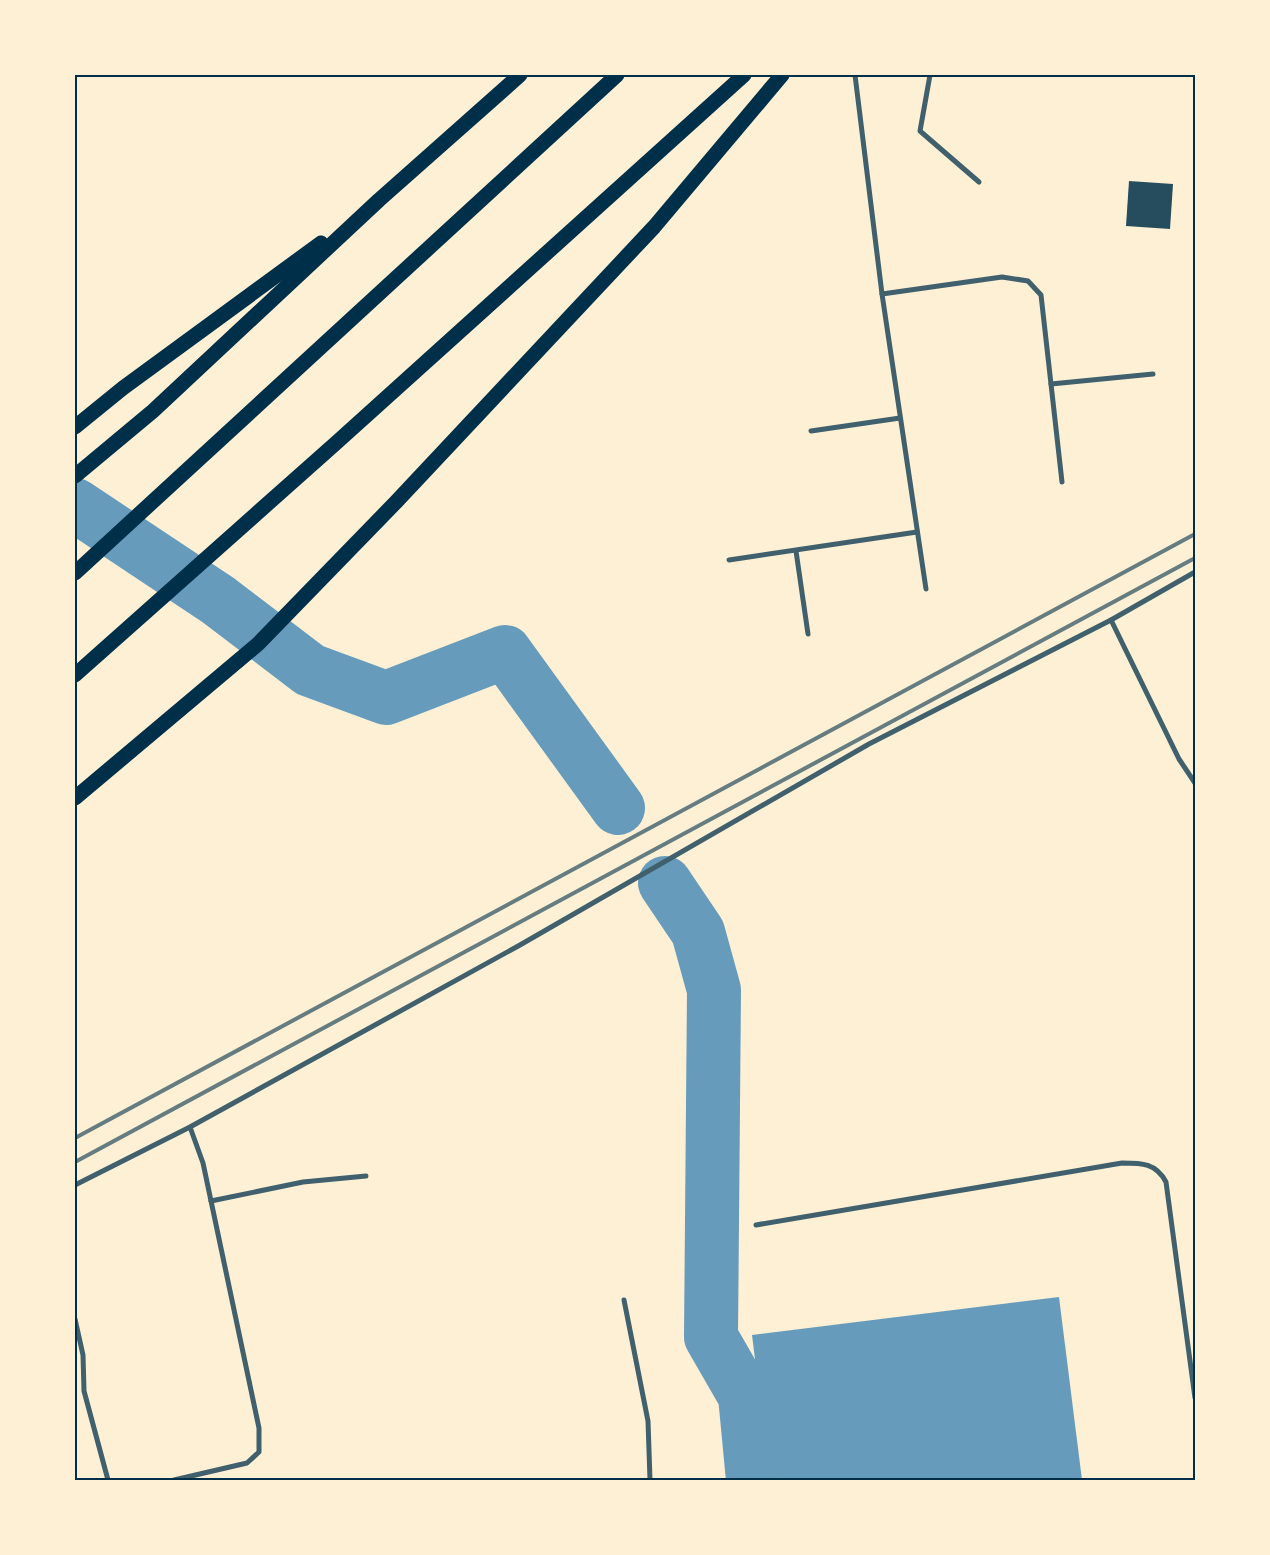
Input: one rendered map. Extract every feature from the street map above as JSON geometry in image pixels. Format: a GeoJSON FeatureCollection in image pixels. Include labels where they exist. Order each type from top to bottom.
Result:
{"type":"FeatureCollection","features":[{"type":"Feature","properties":{"kind":"highway"},"geometry":{"type":"LineString","coordinates":[[75,476],[152,411],[379,200],[520,75]]}},
{"type":"Feature","properties":{"kind":"highway"},"geometry":{"type":"LineString","coordinates":[[80,569],[220,438],[617,75]]}},
{"type":"Feature","properties":{"kind":"highway"},"geometry":{"type":"LineString","coordinates":[[75,675],[336,443],[744,75]]}},
{"type":"Feature","properties":{"kind":"highway"},"geometry":{"type":"LineString","coordinates":[[75,798],[258,644],[396,502],[654,227],[782,75]]}},
{"type":"Feature","properties":{"kind":"highway"},"geometry":{"type":"LineString","coordinates":[[75,427],[123,388],[379,200]]}},
{"type":"Feature","properties":{"kind":"street"},"geometry":{"type":"LineString","coordinates":[[855,75],[882,294],[926,589]]}},
{"type":"Feature","properties":{"kind":"street"},"geometry":{"type":"LineString","coordinates":[[930,75],[920,131],[978,182]]}},
{"type":"Feature","properties":{"kind":"street"},"geometry":{"type":"LineString","coordinates":[[882,294],[1002,277],[1028,280],[1041,295],[1062,482]]}},
{"type":"Feature","properties":{"kind":"street"},"geometry":{"type":"LineString","coordinates":[[1051,384],[1153,374]]}},
{"type":"Feature","properties":{"kind":"street"},"geometry":{"type":"LineString","coordinates":[[811,431],[900,418]]}},
{"type":"Feature","properties":{"kind":"street"},"geometry":{"type":"LineString","coordinates":[[729,560],[917,532]]}},
{"type":"Feature","properties":{"kind":"street"},"geometry":{"type":"LineString","coordinates":[[796,551],[808,634]]}},
{"type":"Feature","properties":{"kind":"street"},"geometry":{"type":"LineString","coordinates":[[75,1185],[190,1127],[520,945],[870,744],[1111,620],[1195,572]]}},
{"type":"Feature","properties":{"kind":"street"},"geometry":{"type":"LineString","coordinates":[[1111,620],[1179,759],[1195,783]]}},
{"type":"Feature","properties":{"kind":"street"},"geometry":{"type":"LineString","coordinates":[[174,1480],[247,1463],[259,1452],[260,1428],[203,1163],[190,1127]]}},
{"type":"Feature","properties":{"kind":"street"},"geometry":{"type":"LineString","coordinates":[[756,1225],[1122,1163],[1145,1163],[1160,1172],[1166,1182],[1195,1398]]}},
{"type":"Feature","properties":{"kind":"street"},"geometry":{"type":"LineString","coordinates":[[210,1201],[303,1182],[366,1176]]}},
{"type":"Feature","properties":{"kind":"street"},"geometry":{"type":"LineString","coordinates":[[624,1300],[648,1421],[650,1480]]}},
{"type":"Feature","properties":{"kind":"street"},"geometry":{"type":"LineString","coordinates":[[75,1318],[83,1355],[84,1391],[108,1480]]}},
{"type":"Feature","properties":{"kind":"water"},"geometry":{"type":"Polygon","coordinates":[[[1059,1297],[1082,1480],[770,1480],[752,1335],[1059,1297]]]}},
{"type":"Feature","properties":{"kind":"building"},"geometry":{"type":"Polygon","coordinates":[[[1129,181],[1173,184],[1170,229],[1126,226],[1129,181]]]}},
{"type":"Feature","properties":{"kind":"waterway"},"geometry":{"type":"LineString","coordinates":[[75,505],[218,600],[310,670],[386,698],[505,652],[618,808]]}},
{"type":"Feature","properties":{"kind":"waterway"},"geometry":{"type":"LineString","coordinates":[[665,883],[698,932],[714,990],[711,1337],[745,1396],[753,1480]]}},
{"type":"Feature","properties":{"kind":"railway"},"geometry":{"type":"LineString","coordinates":[[75,1138],[1195,534]]}},
{"type":"Feature","properties":{"kind":"railway"},"geometry":{"type":"LineString","coordinates":[[75,1162],[1195,558]]}}]}
